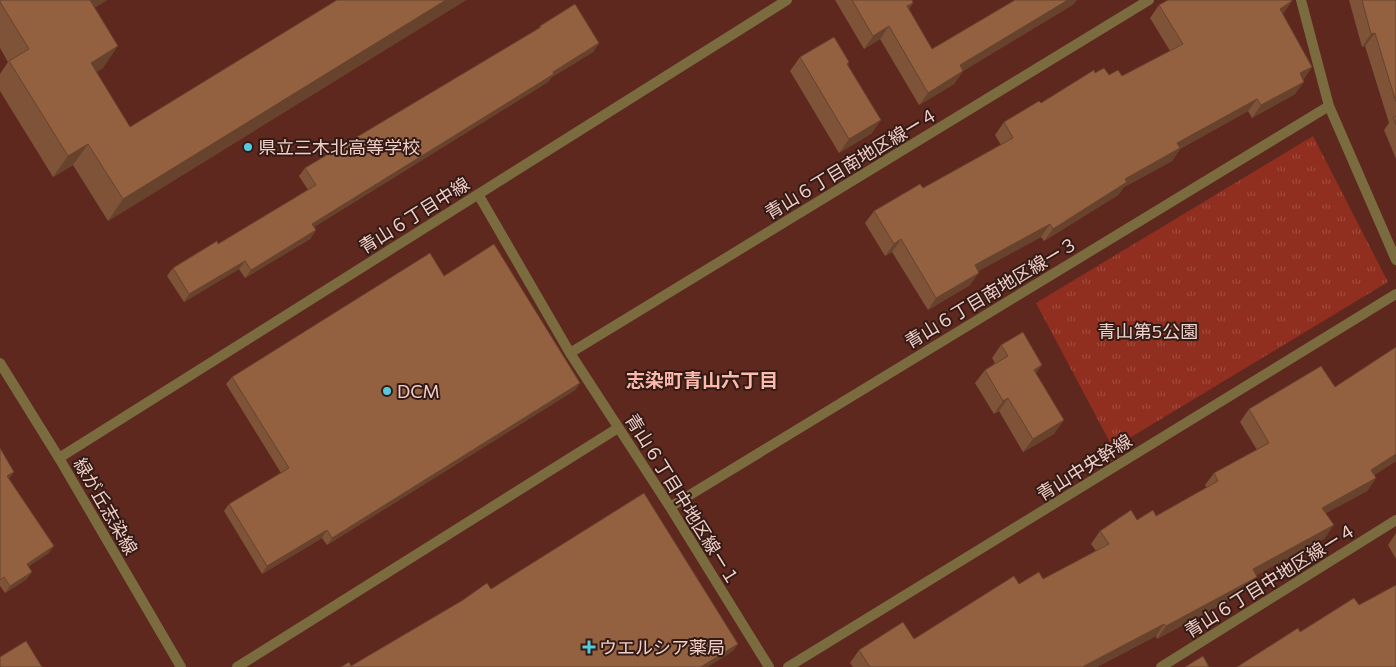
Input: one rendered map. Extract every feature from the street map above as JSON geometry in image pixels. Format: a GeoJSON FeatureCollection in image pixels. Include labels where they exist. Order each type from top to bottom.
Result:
{"type":"FeatureCollection","features":[{"type":"Feature","properties":{"kind":"street","name":"青山６丁目中線"},"geometry":{"type":"LineString","coordinates":[[59,458],[787,0]]}},
{"type":"Feature","properties":{"kind":"street","name":"青山６丁目南地区線ー４"},"geometry":{"type":"LineString","coordinates":[[570,354],[1148,0]]}},
{"type":"Feature","properties":{"kind":"street"},"geometry":{"type":"LineString","coordinates":[[1301,0],[1329,106],[1396,260]]}},
{"type":"Feature","properties":{"kind":"street","name":"青山６丁目南地区線ー３"},"geometry":{"type":"LineString","coordinates":[[670,507],[1329,106]]}},
{"type":"Feature","properties":{"kind":"street","name":"青山６丁目中地区線ー１"},"geometry":{"type":"LineString","coordinates":[[478,194],[570,354],[670,507],[769,667]]}},
{"type":"Feature","properties":{"kind":"street","name":"青山中央幹線"},"geometry":{"type":"LineString","coordinates":[[788,667],[1396,294]]}},
{"type":"Feature","properties":{"kind":"street","name":"緑が丘志染線"},"geometry":{"type":"LineString","coordinates":[[0,363],[59,458],[181,667]]}},
{"type":"Feature","properties":{"kind":"street"},"geometry":{"type":"LineString","coordinates":[[237,667],[618,428]]}},
{"type":"Feature","properties":{"kind":"street","name":"青山６丁目中地区線ー４"},"geometry":{"type":"LineString","coordinates":[[1161,667],[1396,520]]}},
{"type":"Feature","properties":{"kind":"green space","name":"青山第5公園"},"geometry":{"type":"Polygon","coordinates":[[[1313,136],[1388,282],[1113,448],[1036,303],[1313,136]]]}},
{"type":"Feature","properties":{"kind":"building"},"geometry":{"type":"Polygon","coordinates":[[[0,0],[90,0],[118,46],[91,63],[130,127],[337,0],[446,0],[123,199],[88,144],[68,156],[9,61],[29,49],[0,0]]]}},
{"type":"Feature","properties":{"kind":"building"},"geometry":{"type":"Polygon","coordinates":[[[852,0],[912,0],[913,3],[907,6],[932,49],[1015,0],[1068,0],[960,65],[963,71],[928,93],[889,26],[873,36],[852,0]]]}},
{"type":"Feature","properties":{"kind":"building"},"geometry":{"type":"Polygon","coordinates":[[[1168,0],[1291,0],[1280,9],[1312,67],[1300,73],[1304,82],[1261,105],[1257,99],[1177,143],[1180,148],[1125,179],[1127,182],[1053,229],[1050,224],[975,265],[979,273],[936,298],[901,239],[894,244],[874,211],[920,184],[923,188],[1013,138],[1004,122],[1039,101],[1041,103],[1094,70],[1095,73],[1104,68],[1109,75],[1118,70],[1122,76],[1183,44],[1159,5],[1168,0]]]}},
{"type":"Feature","properties":{"kind":"building"},"geometry":{"type":"Polygon","coordinates":[[[1362,0],[1396,0],[1396,102],[1375,33],[1371,34],[1362,0]]]}},
{"type":"Feature","properties":{"kind":"building"},"geometry":{"type":"Polygon","coordinates":[[[575,4],[599,43],[553,72],[554,74],[312,224],[316,230],[251,270],[245,261],[189,294],[173,268],[217,241],[218,244],[316,185],[305,168],[541,27],[575,4]]]}},
{"type":"Feature","properties":{"kind":"building"},"geometry":{"type":"Polygon","coordinates":[[[834,37],[849,62],[847,64],[881,120],[849,139],[800,57],[834,37]]]}},
{"type":"Feature","properties":{"kind":"building"},"geometry":{"type":"Polygon","coordinates":[[[494,244],[580,383],[332,538],[327,530],[267,566],[229,504],[289,468],[232,377],[430,253],[444,276],[494,244]]]}},
{"type":"Feature","properties":{"kind":"building"},"geometry":{"type":"Polygon","coordinates":[[[1023,332],[1042,365],[1034,370],[1064,420],[1033,439],[1008,398],[1003,401],[985,370],[1008,356],[1001,345],[1023,332]]]}},
{"type":"Feature","properties":{"kind":"building"},"geometry":{"type":"Polygon","coordinates":[[[1396,347],[1396,454],[1371,470],[1376,478],[1322,508],[1334,525],[1253,569],[1257,577],[1084,667],[870,667],[859,650],[903,622],[914,639],[1014,576],[1019,584],[1039,572],[1043,579],[1109,544],[1100,531],[1131,510],[1137,520],[1153,510],[1156,516],[1218,481],[1214,473],[1269,443],[1249,409],[1321,366],[1335,387],[1396,347]]]}},
{"type":"Feature","properties":{"kind":"building"},"geometry":{"type":"Polygon","coordinates":[[[0,448],[14,472],[7,476],[54,546],[27,564],[32,572],[10,586],[4,577],[0,580],[0,448]]]}},
{"type":"Feature","properties":{"kind":"building"},"geometry":{"type":"Polygon","coordinates":[[[644,493],[738,644],[701,667],[341,667],[349,662],[351,666],[463,600],[487,583],[491,589],[644,493]]]}},
{"type":"Feature","properties":{"kind":"building"},"geometry":{"type":"Polygon","coordinates":[[[1396,585],[1396,667],[1237,667],[1298,628],[1300,632],[1354,598],[1359,605],[1396,585]]]}},
{"type":"Feature","properties":{"kind":"building"},"geometry":{"type":"Polygon","coordinates":[[[26,641],[42,667],[0,667],[0,657],[26,641]]]}},
{"type":"Feature","properties":{"kind":"building"},"geometry":{"type":"Polygon","coordinates":[[[1203,656],[1209,667],[1185,667],[1203,656]]]}},
{"type":"Feature","properties":{"kind":"place","name":"県立三木北高等学校"},"geometry":{"type":"Point","coordinates":[248,147]}},
{"type":"Feature","properties":{"kind":"place","name":"DCM"},"geometry":{"type":"Point","coordinates":[387,391]}},
{"type":"Feature","properties":{"kind":"place","name":"ウエルシア薬局"},"geometry":{"type":"Point","coordinates":[589,647]}},
{"type":"Feature","properties":{"kind":"district","name":"志染町青山六丁目"},"geometry":{"type":"Point","coordinates":[702,379]}}]}
